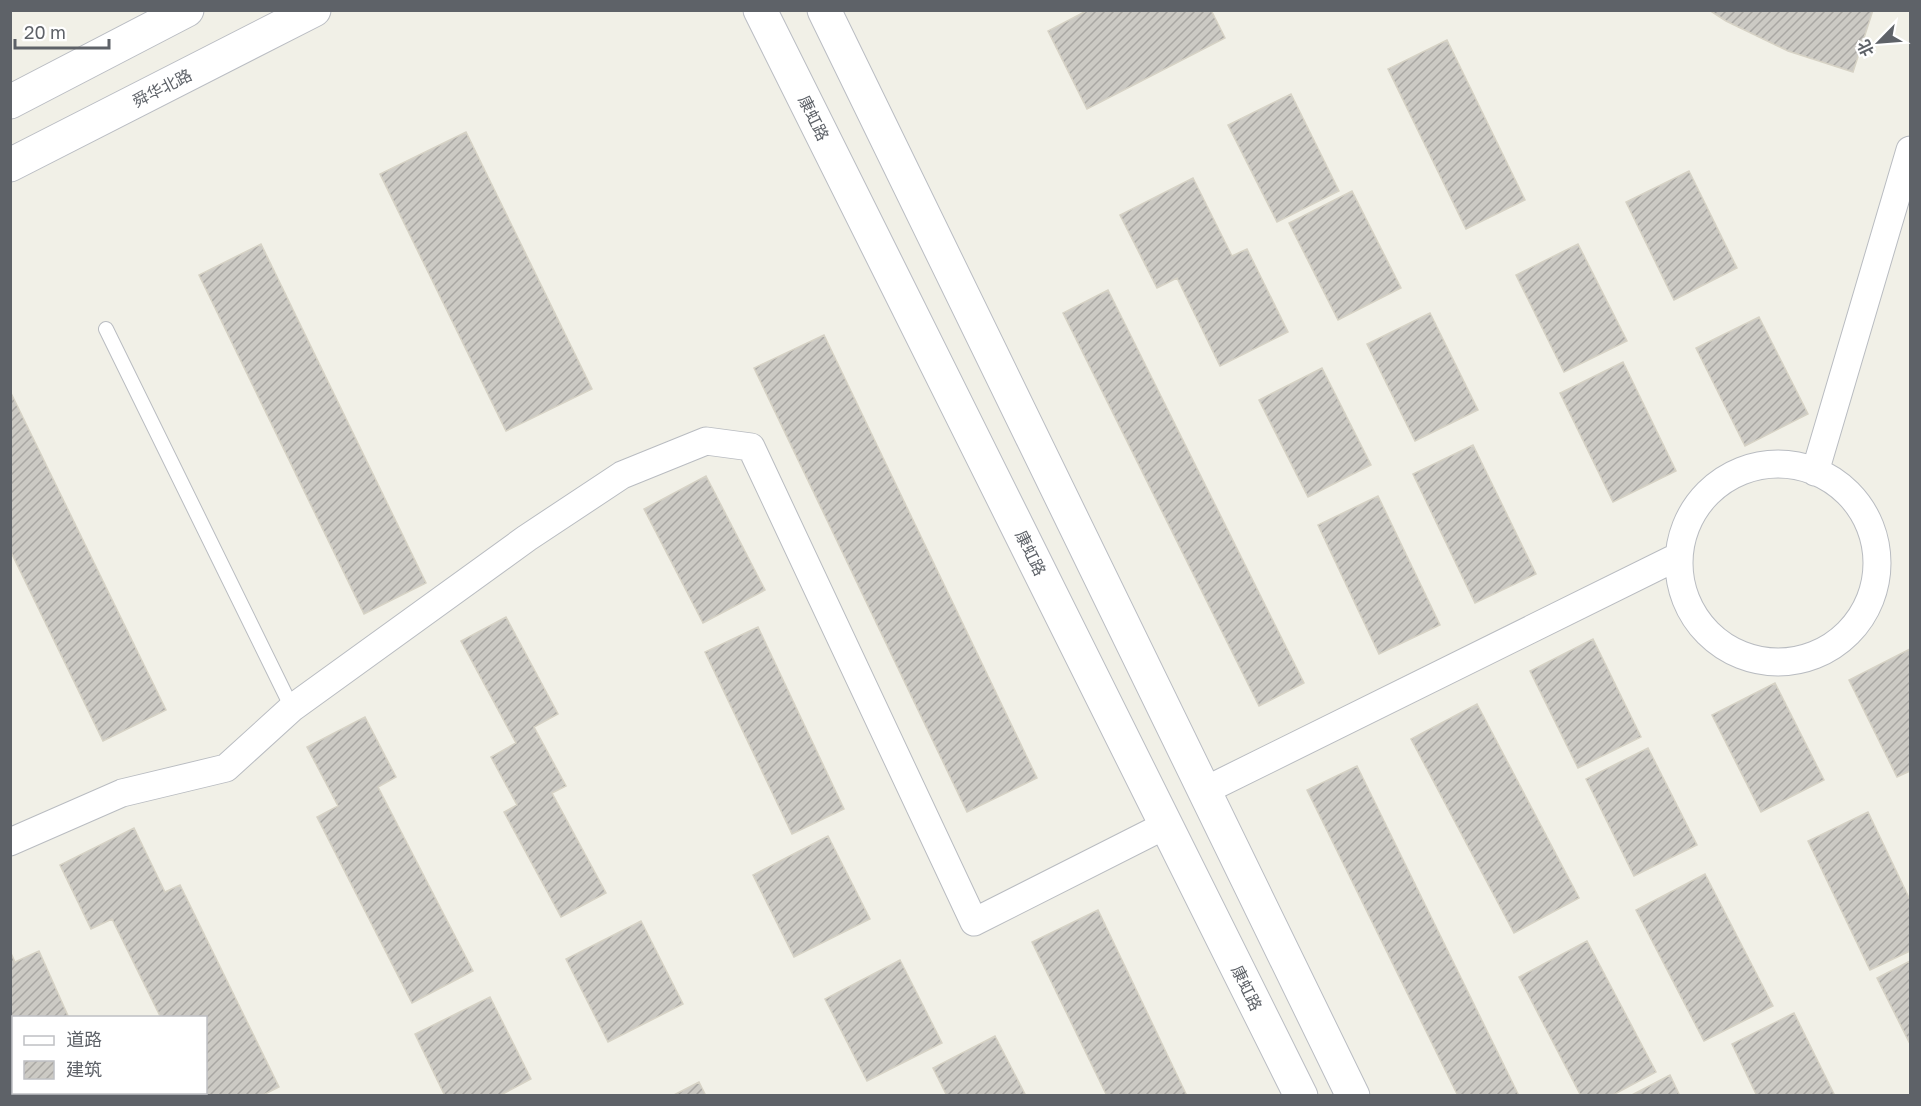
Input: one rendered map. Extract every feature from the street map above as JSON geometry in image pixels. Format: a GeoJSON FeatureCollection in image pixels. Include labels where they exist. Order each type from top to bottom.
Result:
{"type":"FeatureCollection","features":[{"type":"Feature","properties":{"kind":"main road"},"geometry":{"type":"LineString","coordinates":[[10,102],[187,10]]}},
{"type":"Feature","properties":{"kind":"main road","name":"舜华北路"},"geometry":{"type":"LineString","coordinates":[[10,165],[314,10]]}},
{"type":"Feature","properties":{"kind":"main road","name":"康虹路"},"geometry":{"type":"LineString","coordinates":[[760,10],[1301,1095]]}},
{"type":"Feature","properties":{"kind":"main road"},"geometry":{"type":"LineString","coordinates":[[824,10],[1353,1095]]}},
{"type":"Feature","properties":{"kind":"street"},"geometry":{"type":"LineString","coordinates":[[1815,472],[1911,150]]}},
{"type":"Feature","properties":{"kind":"street"},"geometry":{"type":"LineString","coordinates":[[13,834],[122,793],[226,768],[292,708],[527,538],[622,476],[706,441],[751,447],[974,922],[1166,825]]}},
{"type":"Feature","properties":{"kind":"street"},"geometry":{"type":"LineString","coordinates":[[1768,464],[1801,466],[1831,478],[1855,500],[1871,528],[1878,560],[1874,592],[1859,621],[1837,645],[1808,659],[1774,664],[1740,657],[1711,639],[1690,612],[1679,579],[1679,556],[1679,545],[1690,514],[1710,489],[1737,471],[1768,464]]}},
{"type":"Feature","properties":{"kind":"street"},"geometry":{"type":"LineString","coordinates":[[1204,791],[1679,556]]}},
{"type":"Feature","properties":{"kind":"lane"},"geometry":{"type":"LineString","coordinates":[[106,329],[292,708]]}},
{"type":"Feature","properties":{"kind":"building"},"geometry":{"type":"Polygon","coordinates":[[[1088,10],[1211,10],[1225,38],[1087,109],[1048,31],[1088,10]]]}},
{"type":"Feature","properties":{"kind":"building"},"geometry":{"type":"Polygon","coordinates":[[[1709,10],[1873,10],[1853,72],[1788,51],[1726,21],[1709,10]]]}},
{"type":"Feature","properties":{"kind":"building"},"geometry":{"type":"Polygon","coordinates":[[[1447,40],[1525,200],[1466,229],[1388,69],[1447,40]]]}},
{"type":"Feature","properties":{"kind":"building"},"geometry":{"type":"Polygon","coordinates":[[[1291,94],[1339,191],[1277,222],[1228,125],[1291,94]]]}},
{"type":"Feature","properties":{"kind":"building"},"geometry":{"type":"Polygon","coordinates":[[[466,132],[592,389],[506,431],[380,174],[466,132]]]}},
{"type":"Feature","properties":{"kind":"building"},"geometry":{"type":"Polygon","coordinates":[[[1689,171],[1737,268],[1674,300],[1626,202],[1689,171]]]}},
{"type":"Feature","properties":{"kind":"building"},"geometry":{"type":"Polygon","coordinates":[[[1193,178],[1232,256],[1247,249],[1288,332],[1220,366],[1177,278],[1157,288],[1120,215],[1193,178]]]}},
{"type":"Feature","properties":{"kind":"building"},"geometry":{"type":"Polygon","coordinates":[[[1352,191],[1401,288],[1338,320],[1289,223],[1352,191]]]}},
{"type":"Feature","properties":{"kind":"building"},"geometry":{"type":"Polygon","coordinates":[[[261,244],[426,583],[364,614],[199,275],[261,244]]]}},
{"type":"Feature","properties":{"kind":"building"},"geometry":{"type":"Polygon","coordinates":[[[1578,244],[1627,341],[1564,372],[1516,275],[1578,244]]]}},
{"type":"Feature","properties":{"kind":"building"},"geometry":{"type":"Polygon","coordinates":[[[1108,290],[1304,683],[1259,706],[1063,313],[1108,290]]]}},
{"type":"Feature","properties":{"kind":"building"},"geometry":{"type":"Polygon","coordinates":[[[1430,313],[1478,410],[1415,441],[1367,344],[1430,313]]]}},
{"type":"Feature","properties":{"kind":"building"},"geometry":{"type":"Polygon","coordinates":[[[1759,317],[1808,414],[1745,446],[1696,348],[1759,317]]]}},
{"type":"Feature","properties":{"kind":"building"},"geometry":{"type":"Polygon","coordinates":[[[824,335],[1037,778],[967,812],[754,368],[824,335]]]}},
{"type":"Feature","properties":{"kind":"building"},"geometry":{"type":"Polygon","coordinates":[[[1623,362],[1676,471],[1613,502],[1560,393],[1623,362]]]}},
{"type":"Feature","properties":{"kind":"building"},"geometry":{"type":"Polygon","coordinates":[[[1322,368],[1371,465],[1308,497],[1259,400],[1322,368]]]}},
{"type":"Feature","properties":{"kind":"building"},"geometry":{"type":"Polygon","coordinates":[[[10,391],[166,710],[103,741],[10,550],[10,391]]]}},
{"type":"Feature","properties":{"kind":"building"},"geometry":{"type":"Polygon","coordinates":[[[1473,445],[1536,574],[1475,603],[1413,474],[1473,445]]]}},
{"type":"Feature","properties":{"kind":"building"},"geometry":{"type":"Polygon","coordinates":[[[706,476],[765,590],[703,623],[644,509],[706,476]]]}},
{"type":"Feature","properties":{"kind":"building"},"geometry":{"type":"Polygon","coordinates":[[[1378,496],[1440,625],[1379,654],[1318,525],[1378,496]]]}},
{"type":"Feature","properties":{"kind":"building"},"geometry":{"type":"Polygon","coordinates":[[[506,617],[558,714],[534,727],[566,786],[552,793],[606,893],[561,917],[504,812],[517,805],[491,757],[516,743],[461,641],[506,617]]]}},
{"type":"Feature","properties":{"kind":"building"},"geometry":{"type":"Polygon","coordinates":[[[758,627],[844,809],[792,834],[705,652],[758,627]]]}},
{"type":"Feature","properties":{"kind":"building"},"geometry":{"type":"Polygon","coordinates":[[[1593,639],[1641,737],[1578,768],[1530,671],[1593,639]]]}},
{"type":"Feature","properties":{"kind":"building"},"geometry":{"type":"Polygon","coordinates":[[[1910,649],[1910,771],[1897,777],[1849,680],[1910,649]]]}},
{"type":"Feature","properties":{"kind":"building"},"geometry":{"type":"Polygon","coordinates":[[[1775,683],[1824,780],[1761,812],[1712,715],[1775,683]]]}},
{"type":"Feature","properties":{"kind":"building"},"geometry":{"type":"Polygon","coordinates":[[[1477,704],[1579,898],[1514,933],[1411,739],[1477,704]]]}},
{"type":"Feature","properties":{"kind":"building"},"geometry":{"type":"Polygon","coordinates":[[[365,717],[396,777],[378,787],[473,971],[412,1003],[317,817],[338,806],[307,747],[365,717]]]}},
{"type":"Feature","properties":{"kind":"building"},"geometry":{"type":"Polygon","coordinates":[[[1648,748],[1697,845],[1634,876],[1586,779],[1648,748]]]}},
{"type":"Feature","properties":{"kind":"building"},"geometry":{"type":"Polygon","coordinates":[[[1357,766],[1519,1096],[1458,1096],[1307,790],[1357,766]]]}},
{"type":"Feature","properties":{"kind":"building"},"geometry":{"type":"Polygon","coordinates":[[[1868,812],[1910,900],[1910,951],[1870,970],[1808,841],[1868,812]]]}},
{"type":"Feature","properties":{"kind":"building"},"geometry":{"type":"Polygon","coordinates":[[[134,828],[165,892],[180,885],[279,1087],[261,1096],[199,1096],[198,1094],[207,1094],[207,1016],[160,1016],[112,919],[91,929],[60,865],[134,828]]]}},
{"type":"Feature","properties":{"kind":"building"},"geometry":{"type":"Polygon","coordinates":[[[828,836],[870,919],[794,957],[753,875],[828,836]]]}},
{"type":"Feature","properties":{"kind":"building"},"geometry":{"type":"Polygon","coordinates":[[[1705,874],[1773,1006],[1704,1041],[1636,910],[1705,874]]]}},
{"type":"Feature","properties":{"kind":"building"},"geometry":{"type":"Polygon","coordinates":[[[1098,910],[1187,1096],[1107,1096],[1032,942],[1098,910]]]}},
{"type":"Feature","properties":{"kind":"building"},"geometry":{"type":"Polygon","coordinates":[[[641,921],[683,1004],[608,1042],[566,959],[641,921]]]}},
{"type":"Feature","properties":{"kind":"building"},"geometry":{"type":"Polygon","coordinates":[[[1587,941],[1656,1072],[1611,1096],[1581,1096],[1519,977],[1587,941]]]}},
{"type":"Feature","properties":{"kind":"building"},"geometry":{"type":"Polygon","coordinates":[[[10,951],[15,962],[39,951],[68,1016],[12,1016],[12,1079],[10,1076],[10,951]]]}},
{"type":"Feature","properties":{"kind":"building"},"geometry":{"type":"Polygon","coordinates":[[[900,960],[942,1043],[867,1081],[825,999],[900,960]]]}},
{"type":"Feature","properties":{"kind":"building"},"geometry":{"type":"Polygon","coordinates":[[[1910,961],[1910,1044],[1877,978],[1910,961]]]}},
{"type":"Feature","properties":{"kind":"building"},"geometry":{"type":"Polygon","coordinates":[[[490,997],[531,1079],[499,1096],[445,1096],[415,1034],[490,997]]]}},
{"type":"Feature","properties":{"kind":"building"},"geometry":{"type":"Polygon","coordinates":[[[1794,1013],[1835,1096],[1757,1096],[1732,1044],[1794,1013]]]}},
{"type":"Feature","properties":{"kind":"building"},"geometry":{"type":"Polygon","coordinates":[[[995,1036],[1026,1096],[947,1096],[933,1068],[995,1036]]]}},
{"type":"Feature","properties":{"kind":"building"},"geometry":{"type":"Polygon","coordinates":[[[1670,1075],[1680,1096],[1630,1096],[1670,1075]]]}},
{"type":"Feature","properties":{"kind":"building"},"geometry":{"type":"Polygon","coordinates":[[[699,1082],[706,1096],[672,1096],[699,1082]]]}},
{"type":"Feature","properties":{"kind":"building"},"geometry":{"type":"Polygon","coordinates":[[[19,1094],[105,1095],[20,1096],[19,1094]]]}}]}
